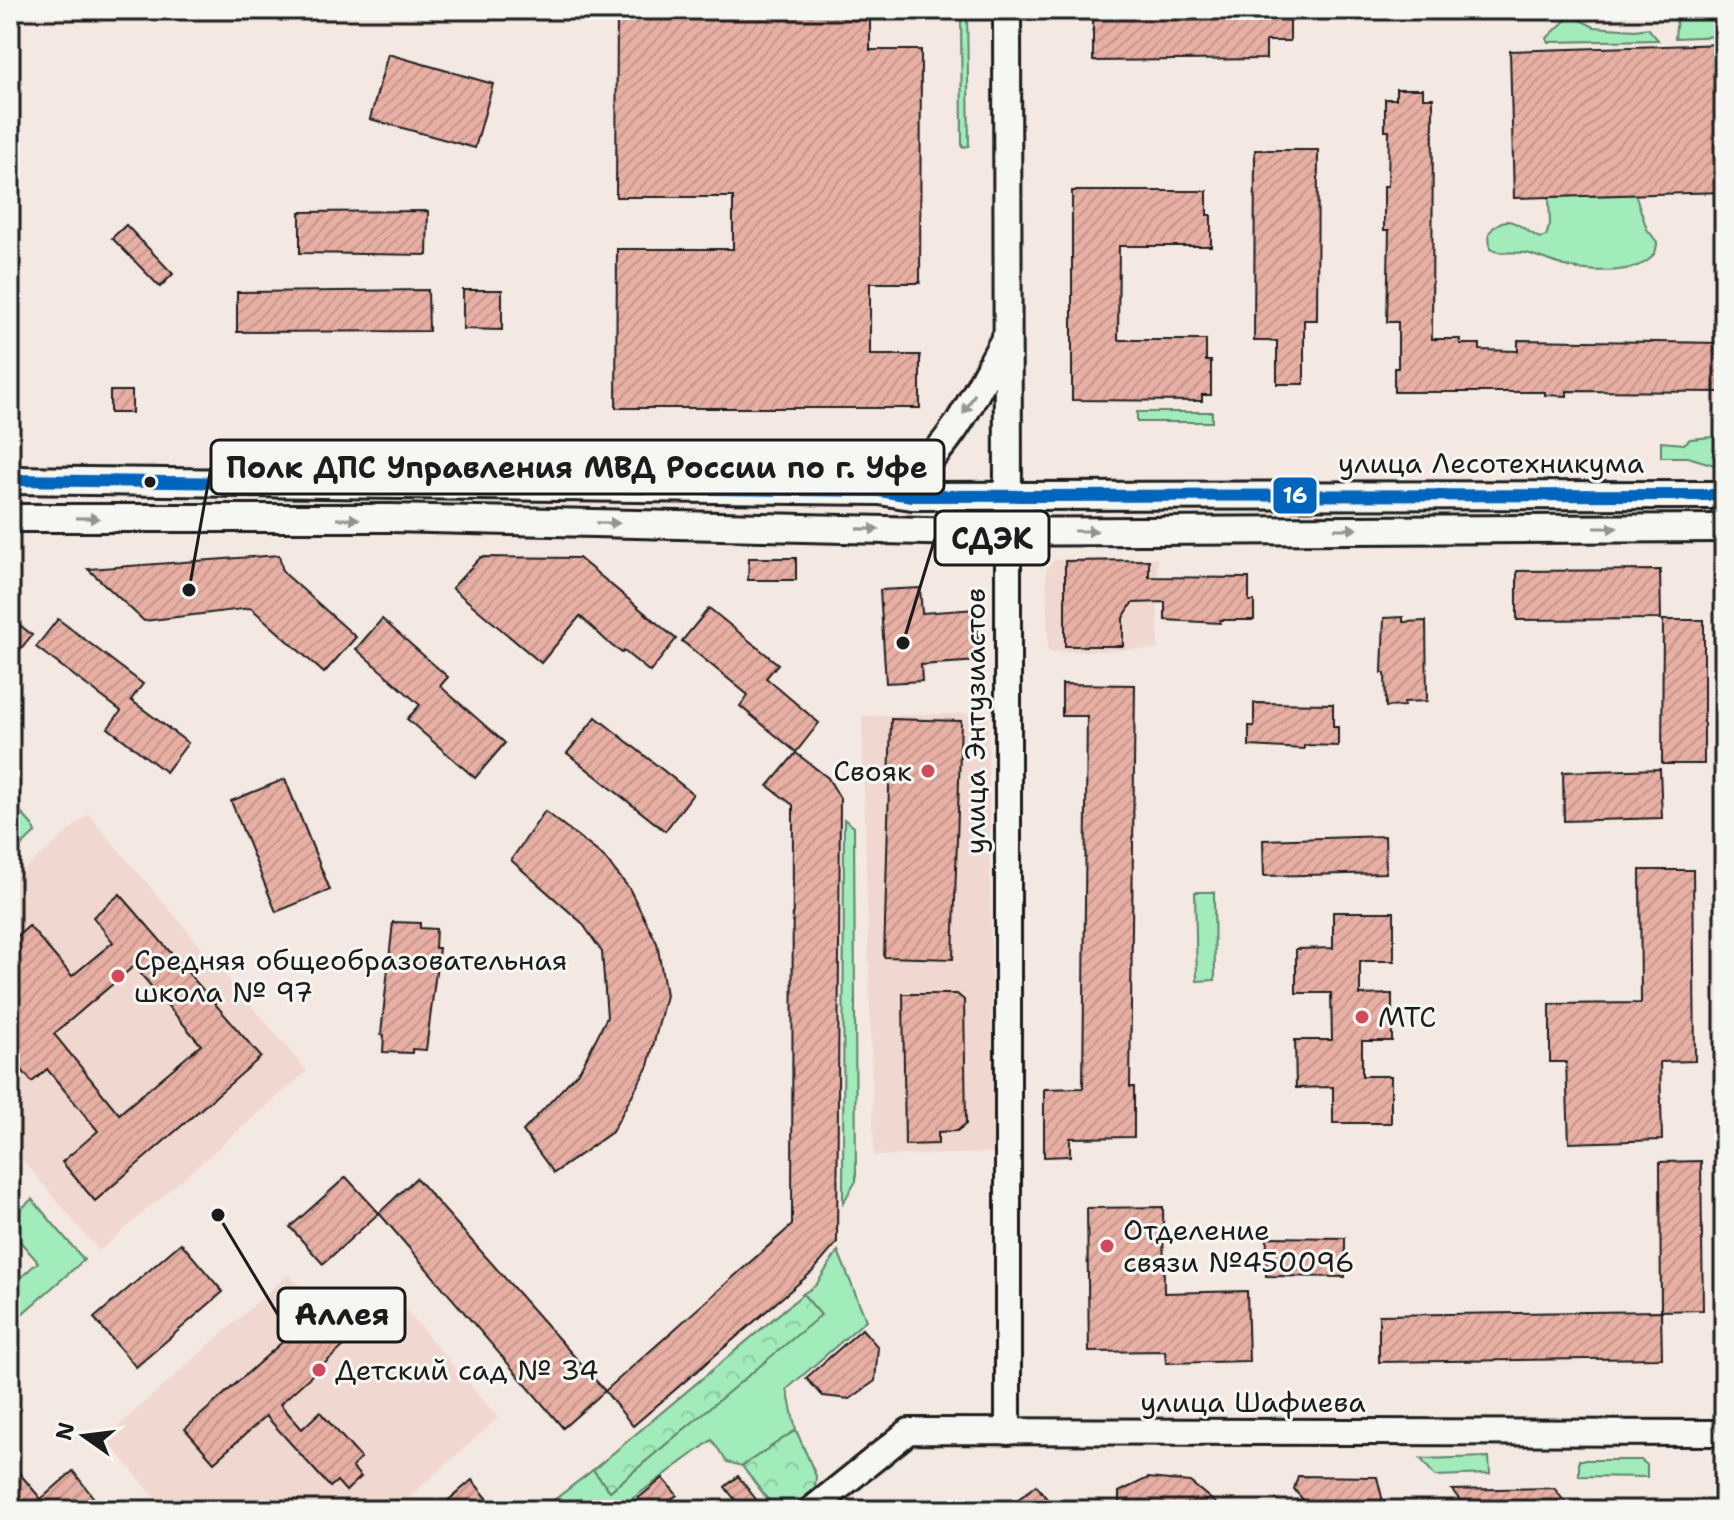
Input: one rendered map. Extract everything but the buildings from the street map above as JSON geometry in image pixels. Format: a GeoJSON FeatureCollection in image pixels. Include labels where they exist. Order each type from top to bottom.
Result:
{"type":"FeatureCollection","features":[{"type":"Feature","properties":{"kind":"main road","name":"улица Энтузиастов"},"geometry":{"type":"LineString","coordinates":[[1007,10],[1008,531]]}},
{"type":"Feature","properties":{"kind":"main road"},"geometry":{"type":"LineString","coordinates":[[879,491],[912,476],[937,452],[963,415],[1007,336]]}},
{"type":"Feature","properties":{"kind":"main road","name":"улица Лесотехникума"},"geometry":{"type":"LineString","coordinates":[[10,480],[879,491],[912,496],[1724,495]]}},
{"type":"Feature","properties":{"kind":"main road"},"geometry":{"type":"LineString","coordinates":[[10,518],[391,518],[1008,531],[1724,528]]}},
{"type":"Feature","properties":{"kind":"street","name":"улица Энтузиастов"},"geometry":{"type":"LineString","coordinates":[[1008,531],[1008,1432]]}},
{"type":"Feature","properties":{"kind":"street","name":"улица Шафиева"},"geometry":{"type":"LineString","coordinates":[[811,1510],[909,1431],[1724,1433]]}},
{"type":"Feature","properties":{"kind":"shaded area"},"geometry":{"type":"Polygon","coordinates":[[[1157,558],[1158,649],[1048,652],[1046,571],[1049,565],[1055,560],[1157,558]]]}},
{"type":"Feature","properties":{"kind":"shaded area"},"geometry":{"type":"Polygon","coordinates":[[[988,713],[994,1153],[874,1156],[862,716],[988,713]]]}},
{"type":"Feature","properties":{"kind":"shaded area","name":"Средняя общеобразовательная школа № 97"},"geometry":{"type":"Polygon","coordinates":[[[88,814],[307,1071],[99,1251],[10,1145],[10,882],[88,814]]]}},
{"type":"Feature","properties":{"kind":"shaded area","name":"Детский сад № 34"},"geometry":{"type":"Polygon","coordinates":[[[288,1275],[342,1321],[386,1287],[498,1418],[395,1510],[165,1510],[105,1438],[288,1275]]]}},
{"type":"Feature","properties":{"kind":"green space"},"geometry":{"type":"Polygon","coordinates":[[[961,10],[967,10],[969,146],[962,147],[961,10]]]}},
{"type":"Feature","properties":{"kind":"green space"},"geometry":{"type":"Polygon","coordinates":[[[1683,10],[1724,10],[1724,36],[1675,38],[1677,16],[1683,10]]]}},
{"type":"Feature","properties":{"kind":"green space"},"geometry":{"type":"Polygon","coordinates":[[[1571,15],[1594,27],[1648,28],[1658,40],[1548,42],[1547,38],[1571,15]]]}},
{"type":"Feature","properties":{"kind":"green space"},"geometry":{"type":"Polygon","coordinates":[[[1635,194],[1647,229],[1657,242],[1655,253],[1637,266],[1610,271],[1583,270],[1526,253],[1490,249],[1489,233],[1502,222],[1514,223],[1540,238],[1546,236],[1550,224],[1549,197],[1635,194]]]}},
{"type":"Feature","properties":{"kind":"green space"},"geometry":{"type":"Polygon","coordinates":[[[1137,412],[1212,412],[1212,422],[1137,422],[1137,412]]]}},
{"type":"Feature","properties":{"kind":"green space"},"geometry":{"type":"Polygon","coordinates":[[[1724,436],[1724,468],[1688,457],[1661,457],[1661,442],[1684,444],[1690,439],[1724,436]]]}},
{"type":"Feature","properties":{"kind":"green space"},"geometry":{"type":"Polygon","coordinates":[[[10,800],[33,826],[35,833],[10,857],[10,800]]]}},
{"type":"Feature","properties":{"kind":"green space"},"geometry":{"type":"Polygon","coordinates":[[[844,819],[854,827],[856,1181],[843,1203],[844,819]]]}},
{"type":"Feature","properties":{"kind":"green space"},"geometry":{"type":"Polygon","coordinates":[[[1195,892],[1214,892],[1215,980],[1197,981],[1195,892]]]}},
{"type":"Feature","properties":{"kind":"green space"},"geometry":{"type":"Polygon","coordinates":[[[32,1199],[84,1260],[16,1319],[10,1312],[10,1287],[38,1262],[10,1230],[10,1219],[32,1199]]]}},
{"type":"Feature","properties":{"kind":"green space"},"geometry":{"type":"Polygon","coordinates":[[[838,1251],[866,1320],[787,1389],[796,1430],[742,1466],[727,1462],[712,1440],[617,1510],[541,1510],[593,1470],[610,1491],[820,1315],[803,1294],[816,1285],[838,1251]]]}},
{"type":"Feature","properties":{"kind":"green space"},"geometry":{"type":"Polygon","coordinates":[[[803,1294],[821,1315],[610,1491],[593,1470],[803,1294]]]}},
{"type":"Feature","properties":{"kind":"green space"},"geometry":{"type":"Polygon","coordinates":[[[796,1430],[816,1476],[815,1488],[789,1510],[776,1510],[742,1466],[796,1430]]]}},
{"type":"Feature","properties":{"kind":"green space"},"geometry":{"type":"Polygon","coordinates":[[[1489,1457],[1490,1474],[1435,1476],[1421,1459],[1489,1457]]]}},
{"type":"Feature","properties":{"kind":"green space"},"geometry":{"type":"Polygon","coordinates":[[[1579,1460],[1641,1460],[1647,1465],[1647,1477],[1579,1476],[1579,1460]]]}},
{"type":"Feature","properties":{"kind":"transit line","name":"16"},"geometry":{"type":"LineString","coordinates":[[10,480],[879,491],[912,496],[1724,495]]}},
{"type":"Feature","properties":{"kind":"place","name":"Полк ДПС Управления МВД России по г. Уфе"},"geometry":{"type":"Point","coordinates":[189,590]}},
{"type":"Feature","properties":{"kind":"place","name":"СДЭК"},"geometry":{"type":"Point","coordinates":[903,643]}},
{"type":"Feature","properties":{"kind":"place","name":"Свояк"},"geometry":{"type":"Point","coordinates":[928,771]}},
{"type":"Feature","properties":{"kind":"place","name":"Средняя общеобразовательная школа № 97"},"geometry":{"type":"Point","coordinates":[118,976]}},
{"type":"Feature","properties":{"kind":"place","name":"МТС"},"geometry":{"type":"Point","coordinates":[1362,1017]}},
{"type":"Feature","properties":{"kind":"place","name":"Аллея"},"geometry":{"type":"Point","coordinates":[218,1215]}},
{"type":"Feature","properties":{"kind":"place","name":"Отделение связи №450096"},"geometry":{"type":"Point","coordinates":[1107,1246]}},
{"type":"Feature","properties":{"kind":"place","name":"Детский сад № 34"},"geometry":{"type":"Point","coordinates":[319,1370]}}]}
